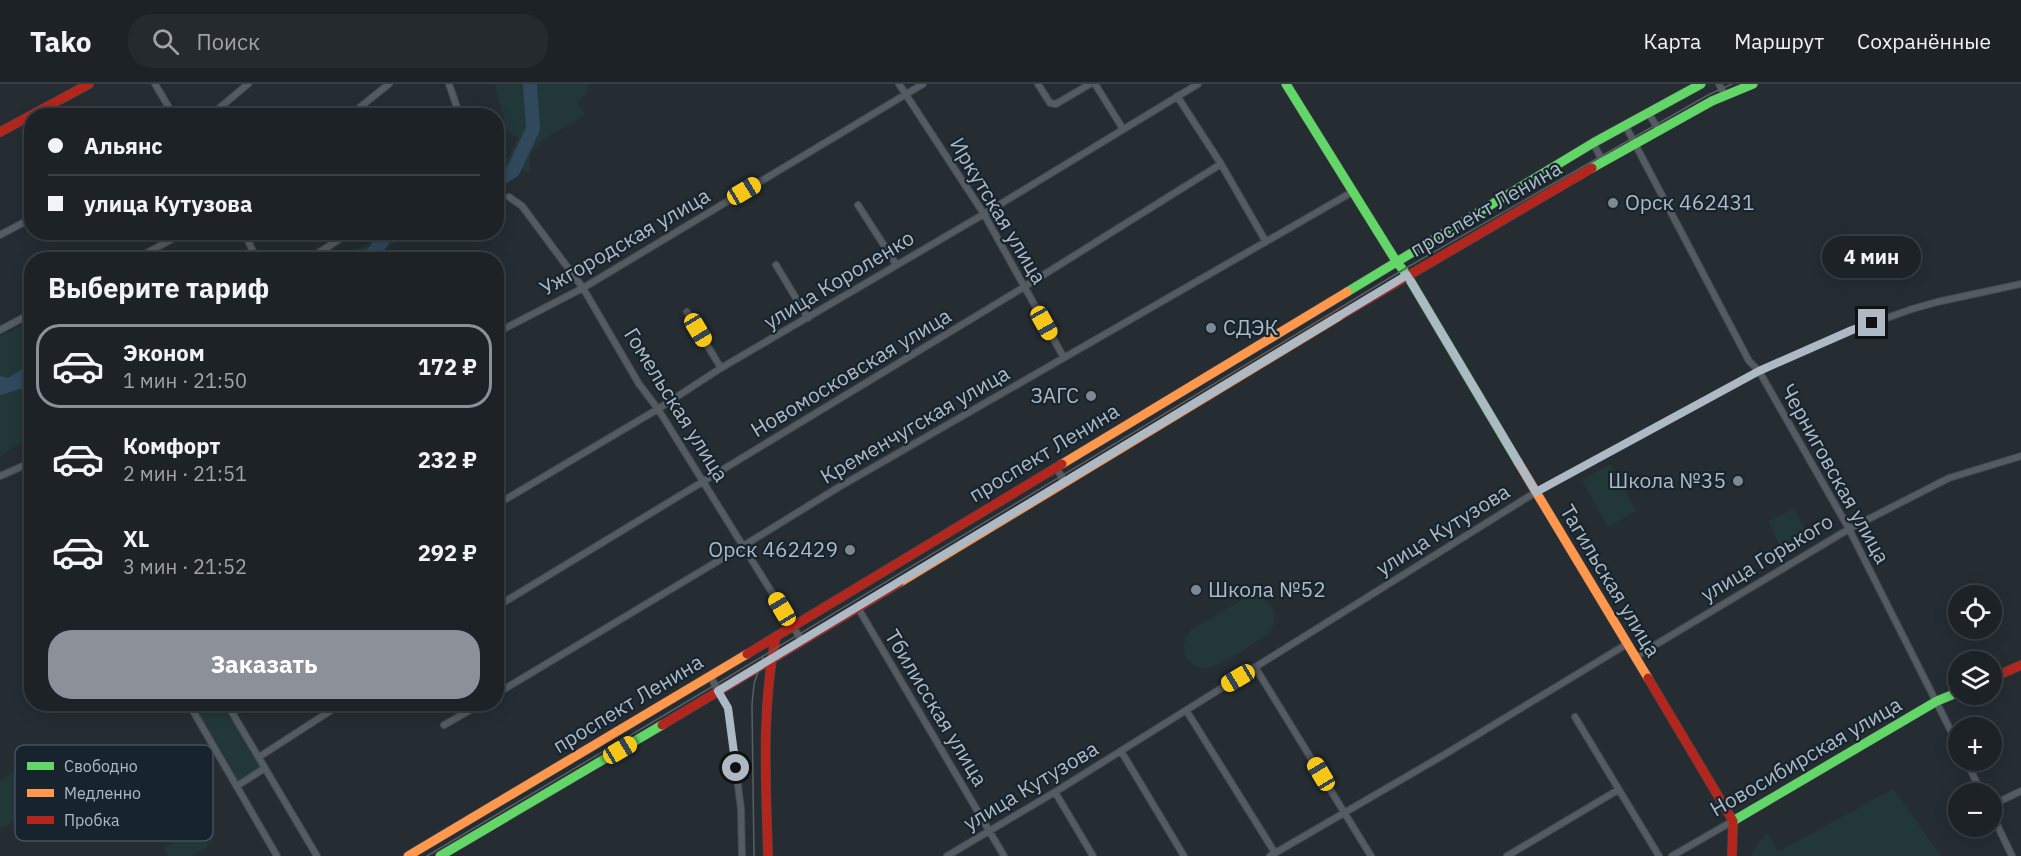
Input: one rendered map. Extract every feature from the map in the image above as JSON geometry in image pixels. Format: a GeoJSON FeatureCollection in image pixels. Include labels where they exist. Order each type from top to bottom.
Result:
{"type":"FeatureCollection","features":[{"type":"Feature","properties":{"kind":"main road"},"geometry":{"type":"LineString","coordinates":[[44,108],[88,84]]}},
{"type":"Feature","properties":{"kind":"main road","name":"Тагильская улица"},"geometry":{"type":"LineString","coordinates":[[1286,84],[1396,261],[1407,275],[1733,821]]}},
{"type":"Feature","properties":{"kind":"main road","name":"проспект Ленина"},"geometry":{"type":"LineString","coordinates":[[408,856],[493,807],[1593,143],[1701,84]]}},
{"type":"Feature","properties":{"kind":"main road","name":"проспект Ленина"},"geometry":{"type":"LineString","coordinates":[[440,856],[769,662],[1407,275],[1659,130],[1747,85]]}},
{"type":"Feature","properties":{"kind":"main road"},"geometry":{"type":"LineString","coordinates":[[0,132],[24,119]]}},
{"type":"Feature","properties":{"kind":"main road"},"geometry":{"type":"LineString","coordinates":[[768,856],[765,692],[769,662],[776,636]]}},
{"type":"Feature","properties":{"kind":"main road"},"geometry":{"type":"LineString","coordinates":[[2002,674],[2021,665]]}},
{"type":"Feature","properties":{"kind":"main road","name":"Новосибирская улица"},"geometry":{"type":"LineString","coordinates":[[1733,821],[1948,696]]}},
{"type":"Feature","properties":{"kind":"main road"},"geometry":{"type":"LineString","coordinates":[[1732,856],[1733,821]]}},
{"type":"Feature","properties":{"kind":"street"},"geometry":{"type":"LineString","coordinates":[[155,84],[169,108]]}},
{"type":"Feature","properties":{"kind":"street"},"geometry":{"type":"LineString","coordinates":[[220,108],[248,84]]}},
{"type":"Feature","properties":{"kind":"street"},"geometry":{"type":"LineString","coordinates":[[359,108],[389,84]]}},
{"type":"Feature","properties":{"kind":"street"},"geometry":{"type":"LineString","coordinates":[[449,84],[457,108]]}},
{"type":"Feature","properties":{"kind":"street","name":"Иркутская улица"},"geometry":{"type":"LineString","coordinates":[[899,84],[984,214],[1064,358]]}},
{"type":"Feature","properties":{"kind":"street","name":"Ужгородская улица"},"geometry":{"type":"LineString","coordinates":[[504,329],[583,288],[923,84]]}},
{"type":"Feature","properties":{"kind":"street"},"geometry":{"type":"LineString","coordinates":[[1038,84],[1050,103],[1056,104],[1090,84]]}},
{"type":"Feature","properties":{"kind":"street"},"geometry":{"type":"LineString","coordinates":[[1095,84],[1123,129]]}},
{"type":"Feature","properties":{"kind":"street","name":"улица Короленко"},"geometry":{"type":"LineString","coordinates":[[504,500],[658,409],[721,368],[984,214],[1198,84]]}},
{"type":"Feature","properties":{"kind":"street"},"geometry":{"type":"LineString","coordinates":[[1719,84],[1725,96]]}},
{"type":"Feature","properties":{"kind":"street"},"geometry":{"type":"LineString","coordinates":[[1177,96],[1221,164],[1266,242]]}},
{"type":"Feature","properties":{"kind":"street"},"geometry":{"type":"LineString","coordinates":[[1648,112],[1659,130]]}},
{"type":"Feature","properties":{"kind":"street","name":"Черниговская улица"},"geometry":{"type":"LineString","coordinates":[[1625,125],[1749,361],[1759,371],[1849,529],[1948,724]]}},
{"type":"Feature","properties":{"kind":"street"},"geometry":{"type":"LineString","coordinates":[[1593,143],[1604,162]]}},
{"type":"Feature","properties":{"kind":"street","name":"Новомосковская улица"},"geometry":{"type":"LineString","coordinates":[[504,602],[1024,287],[1221,164]]}},
{"type":"Feature","properties":{"kind":"street","name":"Кременчугская улица"},"geometry":{"type":"LineString","coordinates":[[504,689],[839,487],[1354,191]]}},
{"type":"Feature","properties":{"kind":"street","name":"Гомельская улица"},"geometry":{"type":"LineString","coordinates":[[509,197],[522,206],[583,288],[639,384],[658,409],[801,641]]}},
{"type":"Feature","properties":{"kind":"street"},"geometry":{"type":"LineString","coordinates":[[858,205],[896,264]]}},
{"type":"Feature","properties":{"kind":"street"},"geometry":{"type":"LineString","coordinates":[[0,235],[24,222]]}},
{"type":"Feature","properties":{"kind":"street"},"geometry":{"type":"LineString","coordinates":[[149,252],[170,240]]}},
{"type":"Feature","properties":{"kind":"street"},"geometry":{"type":"LineString","coordinates":[[320,252],[338,240]]}},
{"type":"Feature","properties":{"kind":"street"},"geometry":{"type":"LineString","coordinates":[[776,265],[808,318]]}},
{"type":"Feature","properties":{"kind":"street","name":"улица Кутузова"},"geometry":{"type":"LineString","coordinates":[[947,856],[1055,792],[1536,492],[1759,371],[1852,330],[1912,309],[2021,284]]}},
{"type":"Feature","properties":{"kind":"street"},"geometry":{"type":"LineString","coordinates":[[687,312],[721,368]]}},
{"type":"Feature","properties":{"kind":"street"},"geometry":{"type":"LineString","coordinates":[[0,330],[24,318]]}},
{"type":"Feature","properties":{"kind":"street"},"geometry":{"type":"LineString","coordinates":[[1290,325],[1300,340]]}},
{"type":"Feature","properties":{"kind":"street"},"geometry":{"type":"LineString","coordinates":[[1183,390],[1191,405]]}},
{"type":"Feature","properties":{"kind":"street"},"geometry":{"type":"LineString","coordinates":[[1146,412],[1155,427]]}},
{"type":"Feature","properties":{"kind":"street","name":"улица Горького"},"geometry":{"type":"LineString","coordinates":[[1635,657],[1849,529],[1949,478],[2021,456]]}},
{"type":"Feature","properties":{"kind":"street"},"geometry":{"type":"LineString","coordinates":[[0,476],[24,466]]}},
{"type":"Feature","properties":{"kind":"street"},"geometry":{"type":"LineString","coordinates":[[1056,467],[1065,483]]}},
{"type":"Feature","properties":{"kind":"street"},"geometry":{"type":"LineString","coordinates":[[919,549],[929,565]]}},
{"type":"Feature","properties":{"kind":"street","name":"Тбилисская улица"},"geometry":{"type":"LineString","coordinates":[[858,608],[1004,856]]}},
{"type":"Feature","properties":{"kind":"street"},"geometry":{"type":"LineString","coordinates":[[1185,710],[1272,855],[1627,644]]}},
{"type":"Feature","properties":{"kind":"street"},"geometry":{"type":"LineString","coordinates":[[1255,667],[1371,856]]}},
{"type":"Feature","properties":{"kind":"street"},"geometry":{"type":"LineString","coordinates":[[710,676],[728,708],[741,809],[742,856]]}},
{"type":"Feature","properties":{"kind":"street"},"geometry":{"type":"LineString","coordinates":[[193,711],[277,856]]}},
{"type":"Feature","properties":{"kind":"street"},"geometry":{"type":"LineString","coordinates":[[231,711],[317,856]]}},
{"type":"Feature","properties":{"kind":"street"},"geometry":{"type":"LineString","coordinates":[[259,757],[330,711]]}},
{"type":"Feature","properties":{"kind":"street"},"geometry":{"type":"LineString","coordinates":[[444,726],[469,711]]}},
{"type":"Feature","properties":{"kind":"street"},"geometry":{"type":"LineString","coordinates":[[1575,717],[1659,856]]}},
{"type":"Feature","properties":{"kind":"street"},"geometry":{"type":"LineString","coordinates":[[1121,751],[1184,856]]}},
{"type":"Feature","properties":{"kind":"street"},"geometry":{"type":"LineString","coordinates":[[237,786],[265,768]]}},
{"type":"Feature","properties":{"kind":"street"},"geometry":{"type":"LineString","coordinates":[[1507,856],[1618,790]]}},
{"type":"Feature","properties":{"kind":"street"},"geometry":{"type":"LineString","coordinates":[[2002,800],[2021,791]]}},
{"type":"Feature","properties":{"kind":"street"},"geometry":{"type":"LineString","coordinates":[[1055,792],[1093,856]]}},
{"type":"Feature","properties":{"kind":"street"},"geometry":{"type":"LineString","coordinates":[[493,807],[501,820]]}},
{"type":"Feature","properties":{"kind":"street","name":"Новосибирская улица"},"geometry":{"type":"LineString","coordinates":[[1672,856],[1733,821]]}},
{"type":"Feature","properties":{"kind":"street"},"geometry":{"type":"LineString","coordinates":[[2002,834],[2013,856]]}},
{"type":"Feature","properties":{"kind":"green space"},"geometry":{"type":"Polygon","coordinates":[[[495,84],[588,84],[586,95],[577,101],[585,115],[542,140],[530,154],[530,173],[515,166],[508,171],[504,181],[504,159],[509,157],[518,137],[504,130],[504,108],[501,108],[495,84]]]}},
{"type":"Feature","properties":{"kind":"green space"},"geometry":{"type":"Polygon","coordinates":[[[373,240],[400,240],[379,252],[352,252],[373,240]]]}},
{"type":"Feature","properties":{"kind":"green space"},"geometry":{"type":"Polygon","coordinates":[[[24,324],[24,441],[0,456],[0,336],[24,324]]]}},
{"type":"Feature","properties":{"kind":"green space"},"geometry":{"type":"Polygon","coordinates":[[[1610,464],[1636,511],[1608,527],[1582,480],[1610,464]]]}},
{"type":"Feature","properties":{"kind":"green space"},"geometry":{"type":"Polygon","coordinates":[[[1794,508],[1806,531],[1780,545],[1768,522],[1794,508]]]}},
{"type":"Feature","properties":{"kind":"green space"},"geometry":{"type":"Polygon","coordinates":[[[1254,596],[1266,601],[1273,609],[1274,620],[1270,632],[1220,663],[1200,668],[1191,663],[1186,657],[1184,648],[1185,639],[1190,631],[1243,599],[1254,596]]]}},
{"type":"Feature","properties":{"kind":"green space"},"geometry":{"type":"Polygon","coordinates":[[[193,711],[231,711],[265,768],[237,786],[193,711]]]}},
{"type":"Feature","properties":{"kind":"green space"},"geometry":{"type":"Polygon","coordinates":[[[15,771],[15,820],[0,827],[0,780],[15,771]]]}},
{"type":"Feature","properties":{"kind":"green space"},"geometry":{"type":"Polygon","coordinates":[[[1893,789],[1941,856],[1751,856],[1758,843],[1768,834],[1778,852],[1893,789]]]}},
{"type":"Feature","properties":{"kind":"green space"},"geometry":{"type":"Polygon","coordinates":[[[176,841],[206,841],[209,846],[192,856],[169,856],[164,848],[176,841]]]}},
{"type":"Feature","properties":{"kind":"water"},"geometry":{"type":"Polygon","coordinates":[[[24,370],[24,380],[20,383],[0,388],[0,376],[8,378],[24,370]]]}},
{"type":"Feature","properties":{"kind":"waterway"},"geometry":{"type":"LineString","coordinates":[[504,176],[513,171],[533,129],[530,84]]}},
{"type":"Feature","properties":{"kind":"waterway"},"geometry":{"type":"LineString","coordinates":[[374,252],[383,240]]}},
{"type":"Feature","properties":{"kind":"waterway"},"geometry":{"type":"LineString","coordinates":[[0,388],[24,380]]}},
{"type":"Feature","properties":{"kind":"tram line"},"geometry":{"type":"LineString","coordinates":[[427,856],[1406,268],[1708,95],[1732,84]]}},
{"type":"Feature","properties":{"kind":"tram line"},"geometry":{"type":"LineString","coordinates":[[754,856],[752,705],[754,684],[763,657]]}},
{"type":"Feature","properties":{"kind":"traffic: fast"},"geometry":{"type":"LineString","coordinates":[[1286,84],[1396,261],[1407,275],[1518,462]]}},
{"type":"Feature","properties":{"kind":"traffic: fast"},"geometry":{"type":"LineString","coordinates":[[1347,292],[1593,143],[1701,84]]}},
{"type":"Feature","properties":{"kind":"traffic: fast"},"geometry":{"type":"LineString","coordinates":[[1592,168],[1712,101],[1753,84]]}},
{"type":"Feature","properties":{"kind":"traffic: fast"},"geometry":{"type":"LineString","coordinates":[[1733,821],[1948,696]]}},
{"type":"Feature","properties":{"kind":"traffic: fast"},"geometry":{"type":"LineString","coordinates":[[440,856],[662,725]]}},
{"type":"Feature","properties":{"kind":"traffic: slow"},"geometry":{"type":"LineString","coordinates":[[1062,464],[1347,292]]}},
{"type":"Feature","properties":{"kind":"traffic: slow"},"geometry":{"type":"LineString","coordinates":[[899,583],[1341,315]]}},
{"type":"Feature","properties":{"kind":"traffic: slow"},"geometry":{"type":"LineString","coordinates":[[1518,462],[1648,678]]}},
{"type":"Feature","properties":{"kind":"traffic: slow"},"geometry":{"type":"LineString","coordinates":[[408,856],[747,654]]}},
{"type":"Feature","properties":{"kind":"traffic: jam"},"geometry":{"type":"LineString","coordinates":[[44,108],[89,84]]}},
{"type":"Feature","properties":{"kind":"traffic: jam"},"geometry":{"type":"LineString","coordinates":[[0,132],[24,119]]}},
{"type":"Feature","properties":{"kind":"traffic: jam"},"geometry":{"type":"LineString","coordinates":[[1341,315],[1592,168]]}},
{"type":"Feature","properties":{"kind":"traffic: jam"},"geometry":{"type":"LineString","coordinates":[[747,654],[1062,464]]}},
{"type":"Feature","properties":{"kind":"traffic: jam"},"geometry":{"type":"LineString","coordinates":[[662,725],[899,583]]}},
{"type":"Feature","properties":{"kind":"traffic: jam"},"geometry":{"type":"LineString","coordinates":[[768,856],[766,718],[776,636]]}},
{"type":"Feature","properties":{"kind":"traffic: jam"},"geometry":{"type":"LineString","coordinates":[[2002,674],[2021,665]]}},
{"type":"Feature","properties":{"kind":"traffic: jam"},"geometry":{"type":"LineString","coordinates":[[1648,678],[1733,821],[1732,856]]}},
{"type":"Feature","properties":{"kind":"place","name":"Орск 462431"},"geometry":{"type":"Point","coordinates":[1613,203]}},
{"type":"Feature","properties":{"kind":"place","name":"СДЭК"},"geometry":{"type":"Point","coordinates":[1211,328]}},
{"type":"Feature","properties":{"kind":"place","name":"ЗАГС"},"geometry":{"type":"Point","coordinates":[1091,396]}},
{"type":"Feature","properties":{"kind":"place","name":"Школа №35"},"geometry":{"type":"Point","coordinates":[1738,481]}},
{"type":"Feature","properties":{"kind":"place","name":"Орск 462429"},"geometry":{"type":"Point","coordinates":[850,550]}},
{"type":"Feature","properties":{"kind":"place","name":"Школа №52"},"geometry":{"type":"Point","coordinates":[1196,590]}},
{"type":"Feature","properties":{"kind":"route"},"geometry":{"type":"LineString","coordinates":[[736,768],[728,708],[718,691],[1407,275],[1536,492],[1759,371],[1872,323]]}}]}
